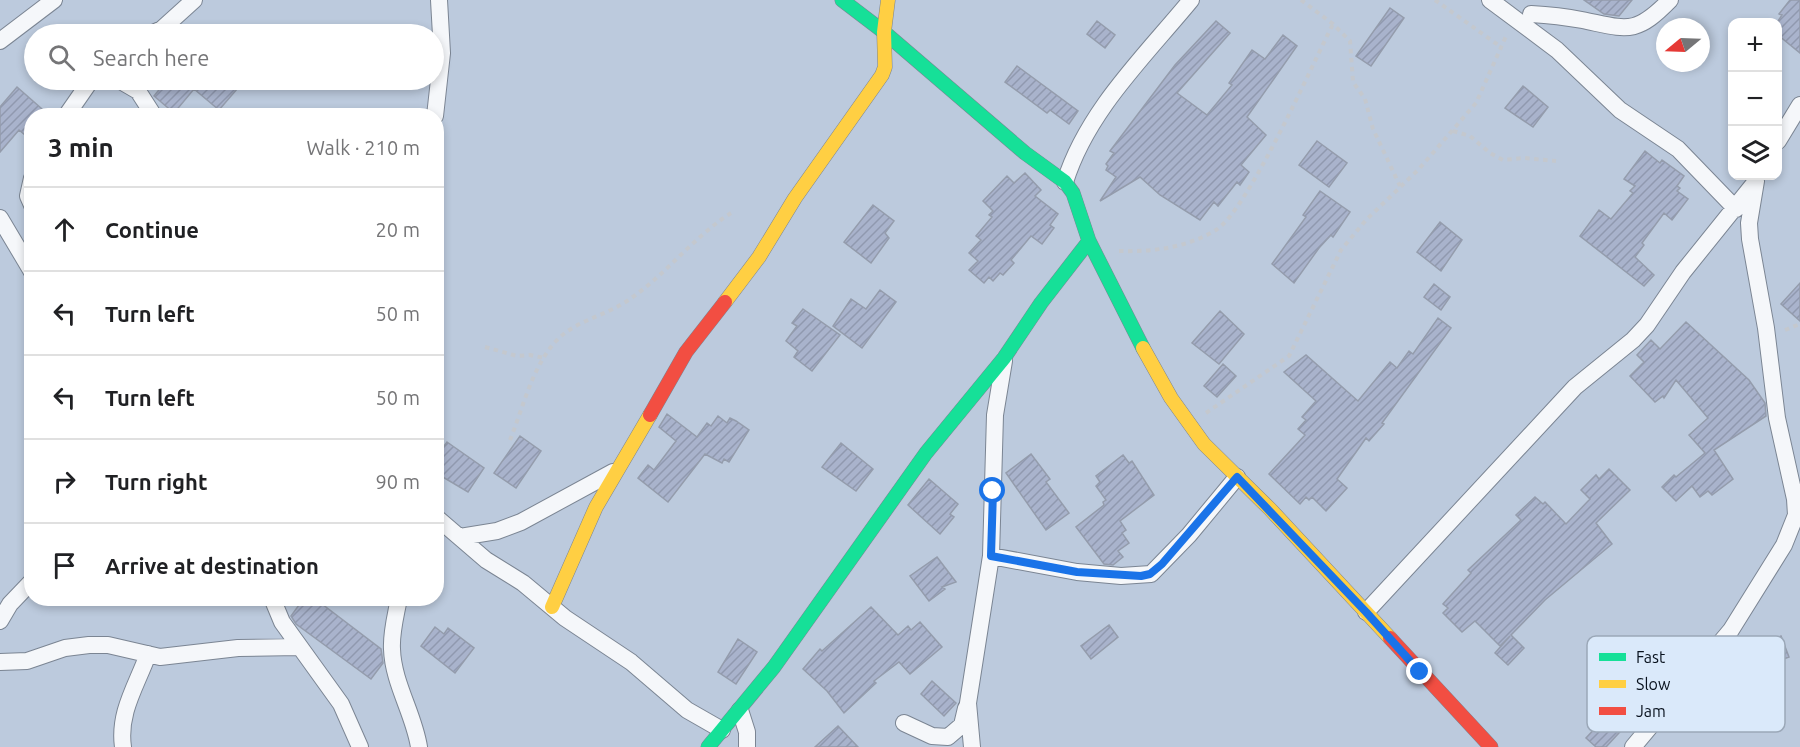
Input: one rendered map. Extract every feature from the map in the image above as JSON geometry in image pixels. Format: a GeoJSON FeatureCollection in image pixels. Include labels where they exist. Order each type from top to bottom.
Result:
{"type":"FeatureCollection","features":[{"type":"Feature","properties":{"kind":"street"},"geometry":{"type":"LineString","coordinates":[[0,41],[54,0]]}},
{"type":"Feature","properties":{"kind":"street"},"geometry":{"type":"LineString","coordinates":[[168,24],[194,0]]}},
{"type":"Feature","properties":{"kind":"street"},"geometry":{"type":"LineString","coordinates":[[440,0],[441,24]]}},
{"type":"Feature","properties":{"kind":"street"},"geometry":{"type":"LineString","coordinates":[[844,0],[1025,153],[1065,182],[1073,193],[1092,246],[1119,304],[1171,398],[1204,444],[1366,612],[1491,747]]}},
{"type":"Feature","properties":{"kind":"street"},"geometry":{"type":"LineString","coordinates":[[552,608],[596,507],[686,352],[759,257],[795,198],[882,75],[886,56],[884,32],[888,0]]}},
{"type":"Feature","properties":{"kind":"street"},"geometry":{"type":"LineString","coordinates":[[1065,182],[1073,157],[1097,117],[1191,0]]}},
{"type":"Feature","properties":{"kind":"street"},"geometry":{"type":"LineString","coordinates":[[1490,0],[1526,19],[1620,110],[1678,149],[1736,209]]}},
{"type":"Feature","properties":{"kind":"street"},"geometry":{"type":"LineString","coordinates":[[1526,19],[1574,18],[1621,29],[1653,18],[1670,0]]}},
{"type":"Feature","properties":{"kind":"street"},"geometry":{"type":"LineString","coordinates":[[72,108],[84,90]]}},
{"type":"Feature","properties":{"kind":"street"},"geometry":{"type":"LineString","coordinates":[[136,90],[149,108]]}},
{"type":"Feature","properties":{"kind":"street"},"geometry":{"type":"LineString","coordinates":[[436,108],[438,90]]}},
{"type":"Feature","properties":{"kind":"street"},"geometry":{"type":"LineString","coordinates":[[1782,134],[1800,105]]}},
{"type":"Feature","properties":{"kind":"street"},"geometry":{"type":"LineString","coordinates":[[1366,612],[1575,387],[1633,340],[1647,325],[1683,272],[1736,209],[1757,180]]}},
{"type":"Feature","properties":{"kind":"street"},"geometry":{"type":"LineString","coordinates":[[1726,636],[1784,545],[1796,515],[1795,499],[1777,418],[1766,328],[1750,239],[1749,223],[1758,180]]}},
{"type":"Feature","properties":{"kind":"street"},"geometry":{"type":"LineString","coordinates":[[0,218],[24,258]]}},
{"type":"Feature","properties":{"kind":"street"},"geometry":{"type":"LineString","coordinates":[[708,747],[774,667],[802,624],[926,453],[1004,358],[1041,303],[1092,246]]}},
{"type":"Feature","properties":{"kind":"street"},"geometry":{"type":"LineString","coordinates":[[904,723],[932,736],[948,737],[962,725],[968,703],[991,556],[995,415],[1004,358]]}},
{"type":"Feature","properties":{"kind":"street"},"geometry":{"type":"LineString","coordinates":[[460,537],[497,531],[521,522],[596,483],[618,468]]}},
{"type":"Feature","properties":{"kind":"street"},"geometry":{"type":"LineString","coordinates":[[991,556],[1077,572],[1121,576],[1150,574],[1189,535],[1237,477]]}},
{"type":"Feature","properties":{"kind":"street"},"geometry":{"type":"LineString","coordinates":[[444,524],[486,560],[523,583],[552,608],[631,662],[687,710],[722,730]]}},
{"type":"Feature","properties":{"kind":"street"},"geometry":{"type":"LineString","coordinates":[[0,621],[10,604],[24,589]]}},
{"type":"Feature","properties":{"kind":"street"},"geometry":{"type":"LineString","coordinates":[[275,606],[282,622],[341,704],[360,747]]}},
{"type":"Feature","properties":{"kind":"street"},"geometry":{"type":"LineString","coordinates":[[398,606],[392,649],[395,667],[417,731],[419,747]]}},
{"type":"Feature","properties":{"kind":"street"},"geometry":{"type":"LineString","coordinates":[[0,662],[27,661],[66,648],[89,645],[108,645],[172,657],[238,648],[299,647]]}},
{"type":"Feature","properties":{"kind":"street"},"geometry":{"type":"LineString","coordinates":[[123,747],[122,732],[128,698],[148,654]]}},
{"type":"Feature","properties":{"kind":"street"},"geometry":{"type":"LineString","coordinates":[[968,703],[972,747]]}},
{"type":"Feature","properties":{"kind":"street"},"geometry":{"type":"LineString","coordinates":[[740,710],[747,732],[747,747]]}},
{"type":"Feature","properties":{"kind":"street"},"geometry":{"type":"LineString","coordinates":[[1633,747],[1646,732]]}},
{"type":"Feature","properties":{"kind":"path"},"geometry":{"type":"LineString","coordinates":[[1301,0],[1333,24],[1350,41],[1353,82],[1365,99],[1373,129],[1400,186]]}},
{"type":"Feature","properties":{"kind":"path"},"geometry":{"type":"LineString","coordinates":[[1435,0],[1501,47]]}},
{"type":"Feature","properties":{"kind":"path"},"geometry":{"type":"LineString","coordinates":[[1190,423],[1289,356],[1341,250],[1366,220],[1476,103],[1508,33],[1526,19]]}},
{"type":"Feature","properties":{"kind":"path"},"geometry":{"type":"LineString","coordinates":[[1092,246],[1167,250],[1216,230],[1228,219],[1250,186],[1333,24]]}},
{"type":"Feature","properties":{"kind":"path"},"geometry":{"type":"LineString","coordinates":[[1452,131],[1470,136],[1490,153],[1503,160],[1524,158],[1556,161]]}},
{"type":"Feature","properties":{"kind":"path"},"geometry":{"type":"LineString","coordinates":[[510,440],[544,358],[556,342],[574,325],[627,301],[704,232],[731,213]]}},
{"type":"Feature","properties":{"kind":"path"},"geometry":{"type":"LineString","coordinates":[[485,347],[513,355],[544,358]]}},
{"type":"Feature","properties":{"kind":"building"},"geometry":{"type":"Polygon","coordinates":[[[1584,0],[1632,0],[1619,16],[1604,14],[1584,0]]]}},
{"type":"Feature","properties":{"kind":"building"},"geometry":{"type":"Polygon","coordinates":[[[1790,0],[1800,0],[1800,53],[1782,38],[1782,18],[1780,18],[1782,15],[1779,14],[1790,0]]]}},
{"type":"Feature","properties":{"kind":"building"},"geometry":{"type":"Polygon","coordinates":[[[1390,8],[1404,18],[1371,66],[1356,56],[1390,8]]]}},
{"type":"Feature","properties":{"kind":"building"},"geometry":{"type":"Polygon","coordinates":[[[1097,21],[1115,35],[1105,48],[1087,34],[1097,21]]]}},
{"type":"Feature","properties":{"kind":"building"},"geometry":{"type":"Polygon","coordinates":[[[1216,21],[1230,33],[1177,93],[1207,115],[1232,85],[1229,83],[1252,50],[1265,59],[1283,35],[1297,46],[1247,117],[1266,135],[1241,165],[1249,172],[1240,185],[1237,182],[1218,206],[1214,202],[1200,220],[1160,195],[1140,177],[1100,201],[1116,177],[1106,170],[1108,166],[1106,164],[1114,153],[1110,151],[1175,65],[1216,21]]]}},
{"type":"Feature","properties":{"kind":"building"},"geometry":{"type":"Polygon","coordinates":[[[1017,66],[1078,111],[1069,124],[1050,110],[1047,113],[1005,82],[1017,66]]]}},
{"type":"Feature","properties":{"kind":"building"},"geometry":{"type":"Polygon","coordinates":[[[1523,86],[1548,107],[1533,127],[1505,108],[1523,86]]]}},
{"type":"Feature","properties":{"kind":"building"},"geometry":{"type":"Polygon","coordinates":[[[17,87],[41,108],[24,108],[24,134],[19,130],[0,152],[0,107],[17,87]]]}},
{"type":"Feature","properties":{"kind":"building"},"geometry":{"type":"Polygon","coordinates":[[[159,90],[193,90],[178,108],[168,108],[154,96],[159,90]]]}},
{"type":"Feature","properties":{"kind":"building"},"geometry":{"type":"Polygon","coordinates":[[[195,90],[236,90],[221,108],[217,108],[195,90]]]}},
{"type":"Feature","properties":{"kind":"building"},"geometry":{"type":"Polygon","coordinates":[[[1317,141],[1347,163],[1329,187],[1299,165],[1317,141]]]}},
{"type":"Feature","properties":{"kind":"building"},"geometry":{"type":"Polygon","coordinates":[[[1645,151],[1660,163],[1662,160],[1684,176],[1677,186],[1680,188],[1677,191],[1688,199],[1672,220],[1664,213],[1642,243],[1644,245],[1635,257],[1654,275],[1644,286],[1580,236],[1599,210],[1611,219],[1633,193],[1630,191],[1635,186],[1624,179],[1645,151]]]}},
{"type":"Feature","properties":{"kind":"building"},"geometry":{"type":"Polygon","coordinates":[[[1025,173],[1041,190],[1035,196],[1058,214],[1050,225],[1054,228],[1042,244],[1031,236],[1011,260],[1014,263],[1003,275],[1000,273],[993,281],[989,277],[984,283],[969,270],[978,261],[969,253],[981,240],[976,236],[992,217],[989,215],[993,211],[983,201],[1007,176],[1014,183],[1025,173]]]}},
{"type":"Feature","properties":{"kind":"building"},"geometry":{"type":"Polygon","coordinates":[[[1320,191],[1350,212],[1333,237],[1331,235],[1319,248],[1294,283],[1272,264],[1306,217],[1303,215],[1320,191]]]}},
{"type":"Feature","properties":{"kind":"building"},"geometry":{"type":"Polygon","coordinates":[[[873,205],[894,221],[885,233],[889,238],[871,263],[844,242],[873,205]]]}},
{"type":"Feature","properties":{"kind":"building"},"geometry":{"type":"Polygon","coordinates":[[[1440,222],[1462,240],[1441,271],[1417,252],[1440,222]]]}},
{"type":"Feature","properties":{"kind":"building"},"geometry":{"type":"Polygon","coordinates":[[[1800,283],[1800,321],[1781,304],[1800,283]]]}},
{"type":"Feature","properties":{"kind":"building"},"geometry":{"type":"Polygon","coordinates":[[[1434,284],[1450,297],[1441,310],[1424,297],[1434,284]]]}},
{"type":"Feature","properties":{"kind":"building"},"geometry":{"type":"Polygon","coordinates":[[[880,290],[896,302],[862,348],[833,326],[851,299],[866,309],[880,290]]]}},
{"type":"Feature","properties":{"kind":"building"},"geometry":{"type":"Polygon","coordinates":[[[803,309],[840,335],[812,371],[794,357],[798,351],[786,341],[797,326],[792,323],[803,309]]]}},
{"type":"Feature","properties":{"kind":"building"},"geometry":{"type":"Polygon","coordinates":[[[1220,311],[1244,334],[1219,364],[1192,343],[1220,311]]]}},
{"type":"Feature","properties":{"kind":"building"},"geometry":{"type":"Polygon","coordinates":[[[1438,318],[1451,328],[1382,423],[1384,424],[1369,441],[1366,438],[1337,479],[1347,488],[1326,511],[1312,497],[1309,500],[1306,497],[1300,504],[1269,474],[1305,435],[1298,429],[1306,420],[1302,417],[1316,401],[1284,372],[1306,355],[1358,401],[1390,362],[1397,368],[1409,351],[1413,354],[1438,318]]]}},
{"type":"Feature","properties":{"kind":"building"},"geometry":{"type":"Polygon","coordinates":[[[1686,322],[1749,380],[1765,403],[1766,416],[1714,450],[1733,479],[1712,495],[1708,491],[1700,497],[1692,486],[1676,501],[1662,487],[1674,475],[1676,477],[1705,453],[1689,435],[1708,418],[1676,380],[1664,398],[1663,396],[1655,402],[1630,376],[1644,362],[1637,355],[1651,340],[1660,349],[1686,322]]]}},
{"type":"Feature","properties":{"kind":"building"},"geometry":{"type":"Polygon","coordinates":[[[1223,364],[1236,376],[1217,397],[1204,386],[1223,364]]]}},
{"type":"Feature","properties":{"kind":"building"},"geometry":{"type":"Polygon","coordinates":[[[667,414],[697,437],[707,423],[711,426],[718,416],[727,423],[730,418],[749,430],[729,462],[724,459],[722,463],[705,454],[668,502],[638,478],[648,465],[654,470],[676,441],[659,427],[667,414]]]}},
{"type":"Feature","properties":{"kind":"building"},"geometry":{"type":"Polygon","coordinates":[[[520,436],[541,451],[516,488],[494,473],[520,436]]]}},
{"type":"Feature","properties":{"kind":"building"},"geometry":{"type":"Polygon","coordinates":[[[447,442],[484,468],[468,492],[444,478],[444,446],[447,442]]]}},
{"type":"Feature","properties":{"kind":"building"},"geometry":{"type":"Polygon","coordinates":[[[841,443],[873,469],[856,491],[822,467],[841,443]]]}},
{"type":"Feature","properties":{"kind":"building"},"geometry":{"type":"Polygon","coordinates":[[[1031,454],[1050,479],[1046,482],[1069,513],[1046,530],[1006,473],[1031,454]]]}},
{"type":"Feature","properties":{"kind":"building"},"geometry":{"type":"Polygon","coordinates":[[[1123,455],[1129,463],[1132,461],[1154,495],[1120,521],[1126,530],[1122,533],[1129,543],[1118,551],[1123,557],[1113,565],[1104,564],[1076,527],[1104,505],[1103,502],[1106,500],[1096,486],[1100,482],[1096,476],[1123,455]]]}},
{"type":"Feature","properties":{"kind":"building"},"geometry":{"type":"Polygon","coordinates":[[[1609,469],[1630,490],[1596,523],[1612,544],[1545,600],[1511,635],[1524,648],[1508,665],[1495,653],[1510,636],[1500,646],[1475,621],[1462,632],[1443,613],[1448,608],[1443,604],[1471,573],[1468,570],[1521,520],[1516,515],[1535,497],[1543,504],[1545,502],[1566,524],[1590,499],[1581,490],[1596,475],[1599,479],[1609,469]]]}},
{"type":"Feature","properties":{"kind":"building"},"geometry":{"type":"Polygon","coordinates":[[[929,479],[958,504],[950,514],[954,517],[940,534],[908,505],[929,479]]]}},
{"type":"Feature","properties":{"kind":"building"},"geometry":{"type":"Polygon","coordinates":[[[937,557],[956,582],[942,587],[945,589],[929,601],[910,576],[937,557]]]}},
{"type":"Feature","properties":{"kind":"building"},"geometry":{"type":"Polygon","coordinates":[[[298,606],[325,606],[381,649],[383,663],[371,679],[296,624],[291,616],[298,606]]]}},
{"type":"Feature","properties":{"kind":"building"},"geometry":{"type":"Polygon","coordinates":[[[871,607],[898,635],[908,626],[911,630],[920,622],[942,647],[910,674],[899,662],[874,681],[876,683],[844,713],[827,691],[803,669],[820,649],[822,651],[871,607]]]}},
{"type":"Feature","properties":{"kind":"building"},"geometry":{"type":"Polygon","coordinates":[[[1109,625],[1118,637],[1091,659],[1081,646],[1109,625]]]}},
{"type":"Feature","properties":{"kind":"building"},"geometry":{"type":"Polygon","coordinates":[[[435,627],[444,634],[448,628],[474,648],[455,673],[421,646],[435,627]]]}},
{"type":"Feature","properties":{"kind":"building"},"geometry":{"type":"Polygon","coordinates":[[[738,639],[757,652],[736,684],[718,672],[738,639]]]}},
{"type":"Feature","properties":{"kind":"building"},"geometry":{"type":"Polygon","coordinates":[[[1785,646],[1789,657],[1785,658],[1785,646]]]}},
{"type":"Feature","properties":{"kind":"building"},"geometry":{"type":"Polygon","coordinates":[[[932,681],[956,703],[944,716],[921,694],[932,681]]]}},
{"type":"Feature","properties":{"kind":"building"},"geometry":{"type":"Polygon","coordinates":[[[838,726],[858,747],[815,747],[838,726]]]}},
{"type":"Feature","properties":{"kind":"building"},"geometry":{"type":"Polygon","coordinates":[[[1592,732],[1620,732],[1606,747],[1596,747],[1586,738],[1592,732]]]}},
{"type":"Feature","properties":{"kind":"traffic: fast"},"geometry":{"type":"LineString","coordinates":[[842,0],[884,32],[1025,153],[1065,182],[1073,193],[1089,241],[1143,348]]}},
{"type":"Feature","properties":{"kind":"traffic: fast"},"geometry":{"type":"LineString","coordinates":[[708,747],[774,667],[926,453],[1004,358],[1041,303],[1089,241]]}},
{"type":"Feature","properties":{"kind":"traffic: slow"},"geometry":{"type":"LineString","coordinates":[[725,302],[759,257],[795,198],[882,75],[885,67],[884,32],[888,0]]}},
{"type":"Feature","properties":{"kind":"traffic: slow"},"geometry":{"type":"LineString","coordinates":[[1143,348],[1171,398],[1204,444],[1270,509],[1390,638]]}},
{"type":"Feature","properties":{"kind":"traffic: slow"},"geometry":{"type":"LineString","coordinates":[[552,607],[596,507],[650,415]]}},
{"type":"Feature","properties":{"kind":"traffic: jam"},"geometry":{"type":"LineString","coordinates":[[650,415],[686,352],[725,302]]}},
{"type":"Feature","properties":{"kind":"traffic: jam"},"geometry":{"type":"LineString","coordinates":[[1390,638],[1491,747]]}},
{"type":"Feature","properties":{"kind":"route"},"geometry":{"type":"LineString","coordinates":[[993,491],[991,556],[1077,572],[1141,576],[1150,574],[1162,564],[1237,477],[1270,509],[1420,672]]}}]}
